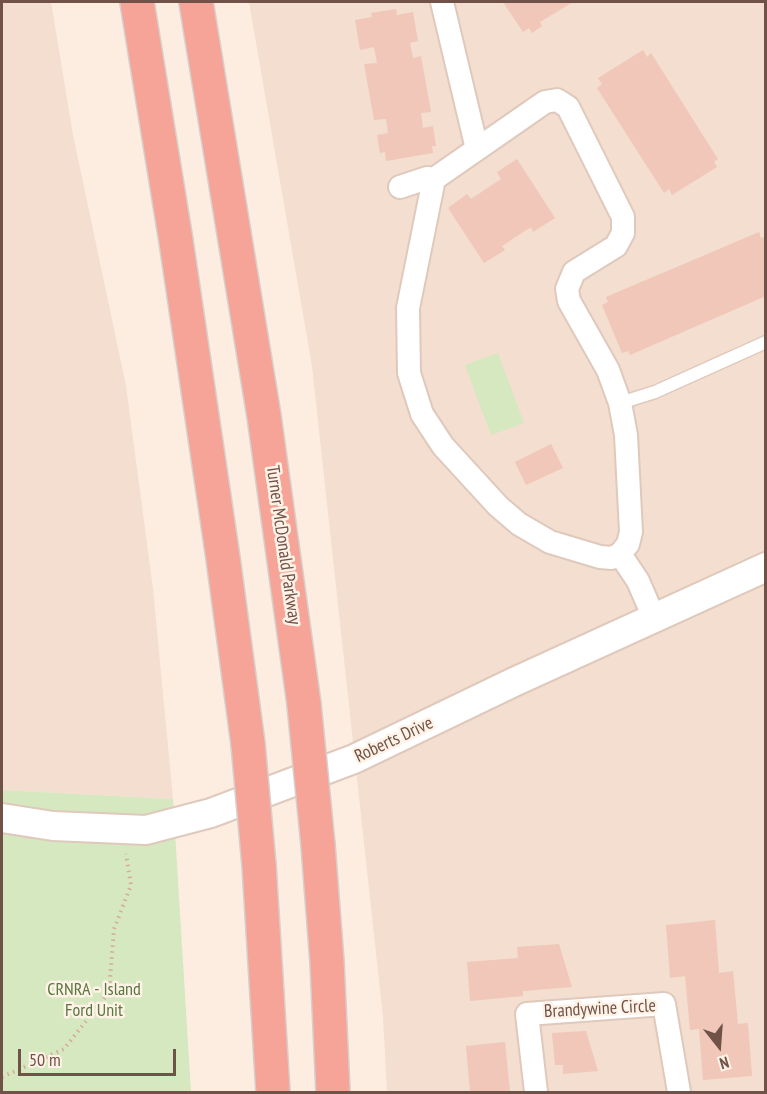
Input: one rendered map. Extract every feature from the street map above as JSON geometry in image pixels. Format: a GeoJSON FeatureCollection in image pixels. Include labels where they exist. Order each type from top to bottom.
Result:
{"type":"FeatureCollection","features":[{"type":"Feature","properties":{"kind":"highway"},"geometry":{"type":"LineString","coordinates":[[136,2],[181,276],[248,744],[273,1092]]}},
{"type":"Feature","properties":{"kind":"highway","name":"Turner McDonald Parkway"},"geometry":{"type":"LineString","coordinates":[[196,2],[264,416],[304,704],[327,962],[333,1092]]}},
{"type":"Feature","properties":{"kind":"street"},"geometry":{"type":"LineString","coordinates":[[442,2],[477,149]]}},
{"type":"Feature","properties":{"kind":"street"},"geometry":{"type":"LineString","coordinates":[[557,100],[568,107],[623,217],[623,233],[616,246],[574,272],[567,289],[569,301],[608,370],[620,402],[626,435],[631,532],[628,544],[620,554],[612,558],[600,557],[550,542],[519,524],[498,506],[443,446],[422,414],[409,373],[408,308],[435,179],[477,149],[545,102],[557,100]]}},
{"type":"Feature","properties":{"kind":"street"},"geometry":{"type":"LineString","coordinates":[[400,187],[427,178],[435,179]]}},
{"type":"Feature","properties":{"kind":"street"},"geometry":{"type":"LineString","coordinates":[[620,554],[638,581],[654,618]]}},
{"type":"Feature","properties":{"kind":"street","name":"Roberts Drive"},"geometry":{"type":"LineString","coordinates":[[2,818],[53,826],[146,830],[211,813],[354,759],[514,682],[765,567]]}},
{"type":"Feature","properties":{"kind":"street","name":"Brandywine Circle"},"geometry":{"type":"LineString","coordinates":[[536,1092],[527,1014],[664,1004],[679,1092]]}},
{"type":"Feature","properties":{"kind":"lane"},"geometry":{"type":"LineString","coordinates":[[620,402],[655,392],[765,342]]}},
{"type":"Feature","properties":{"kind":"path"},"geometry":{"type":"LineString","coordinates":[[2,1077],[64,1049],[109,992],[114,929],[131,885],[122,829]]}},
{"type":"Feature","properties":{"kind":"shaded area"},"geometry":{"type":"Polygon","coordinates":[[[2,2],[51,2],[73,135],[126,386],[153,589],[173,799],[2,790],[2,2]]]}},
{"type":"Feature","properties":{"kind":"shaded area"},"geometry":{"type":"Polygon","coordinates":[[[249,2],[765,2],[765,1092],[387,1092],[383,1017],[312,366],[249,2]]]}},
{"type":"Feature","properties":{"kind":"green space"},"geometry":{"type":"Polygon","coordinates":[[[498,353],[524,423],[491,435],[465,365],[498,353]]]}},
{"type":"Feature","properties":{"kind":"green space","name":"CRNRA - Island Ford Unit"},"geometry":{"type":"Polygon","coordinates":[[[2,790],[173,799],[191,1092],[2,1092],[2,790]]]}},
{"type":"Feature","properties":{"kind":"building"},"geometry":{"type":"Polygon","coordinates":[[[503,2],[573,2],[540,22],[542,26],[532,33],[529,28],[523,32],[503,2]]]}},
{"type":"Feature","properties":{"kind":"building"},"geometry":{"type":"Polygon","coordinates":[[[396,9],[397,15],[413,12],[418,41],[410,43],[413,58],[421,56],[431,112],[421,113],[423,128],[433,126],[436,146],[432,146],[433,153],[386,161],[385,152],[380,153],[377,135],[388,133],[386,119],[374,120],[364,64],[377,63],[374,47],[360,50],[355,20],[372,17],[371,13],[396,9]]]}},
{"type":"Feature","properties":{"kind":"building"},"geometry":{"type":"Polygon","coordinates":[[[643,50],[647,57],[651,53],[718,159],[714,162],[717,167],[672,195],[669,189],[664,193],[597,88],[602,84],[598,78],[643,50]]]}},
{"type":"Feature","properties":{"kind":"building"},"geometry":{"type":"Polygon","coordinates":[[[517,159],[555,218],[533,232],[531,227],[502,246],[505,250],[484,263],[448,208],[467,194],[471,199],[501,179],[497,172],[517,159]]]}},
{"type":"Feature","properties":{"kind":"building"},"geometry":{"type":"Polygon","coordinates":[[[759,232],[761,238],[766,236],[766,296],[630,355],[628,351],[622,353],[602,305],[608,302],[606,297],[759,232]]]}},
{"type":"Feature","properties":{"kind":"building"},"geometry":{"type":"Polygon","coordinates":[[[551,444],[563,468],[526,485],[515,462],[551,444]]]}},
{"type":"Feature","properties":{"kind":"building"},"geometry":{"type":"Polygon","coordinates":[[[715,920],[719,973],[733,971],[738,1024],[748,1023],[752,1076],[703,1080],[699,1029],[690,1030],[685,976],[670,978],[666,925],[715,920]]]}},
{"type":"Feature","properties":{"kind":"building"},"geometry":{"type":"Polygon","coordinates":[[[559,944],[572,987],[523,991],[523,996],[470,1001],[467,962],[518,958],[517,947],[559,944]]]}},
{"type":"Feature","properties":{"kind":"building"},"geometry":{"type":"Polygon","coordinates":[[[586,1031],[598,1071],[563,1074],[563,1065],[555,1065],[552,1033],[586,1031]]]}},
{"type":"Feature","properties":{"kind":"building"},"geometry":{"type":"Polygon","coordinates":[[[505,1042],[510,1092],[470,1092],[466,1046],[505,1042]]]}}]}
